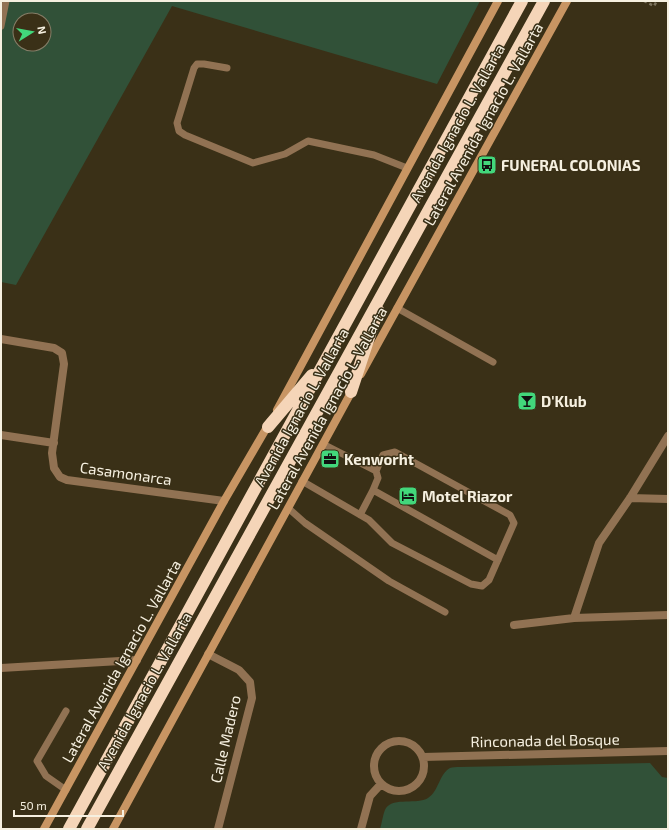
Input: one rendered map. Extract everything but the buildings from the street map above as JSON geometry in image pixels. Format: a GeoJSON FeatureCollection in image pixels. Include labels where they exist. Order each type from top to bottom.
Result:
{"type":"FeatureCollection","features":[{"type":"Feature","properties":{"kind":"highway","name":"Avenida Ignacio L. Vallarta"},"geometry":{"type":"LineString","coordinates":[[69,829],[522,1]]}},
{"type":"Feature","properties":{"kind":"highway","name":"Avenida Ignacio L. Vallarta"},"geometry":{"type":"LineString","coordinates":[[87,829],[544,1]]}},
{"type":"Feature","properties":{"kind":"highway"},"geometry":{"type":"LineString","coordinates":[[351,392],[388,282]]}},
{"type":"Feature","properties":{"kind":"highway"},"geometry":{"type":"LineString","coordinates":[[268,427],[330,354]]}},
{"type":"Feature","properties":{"kind":"street","name":"Lateral Avenida Ignacio L. Vallarta"},"geometry":{"type":"LineString","coordinates":[[44,829],[224,501],[268,427],[498,1]]}},
{"type":"Feature","properties":{"kind":"street","name":"Lateral Avenida Ignacio L. Vallarta"},"geometry":{"type":"LineString","coordinates":[[113,829],[302,481],[567,1]]}},
{"type":"Feature","properties":{"kind":"street","name":"Casamonarca"},"geometry":{"type":"LineString","coordinates":[[1,339],[54,348],[62,353],[64,364],[52,453],[54,468],[60,477],[66,480],[224,501]]}},
{"type":"Feature","properties":{"kind":"street"},"geometry":{"type":"LineString","coordinates":[[1,435],[54,443]]}},
{"type":"Feature","properties":{"kind":"street"},"geometry":{"type":"LineString","coordinates":[[574,618],[599,543],[630,498],[668,436]]}},
{"type":"Feature","properties":{"kind":"street"},"geometry":{"type":"LineString","coordinates":[[630,498],[668,499]]}},
{"type":"Feature","properties":{"kind":"street"},"geometry":{"type":"LineString","coordinates":[[514,625],[574,618],[668,616]]}},
{"type":"Feature","properties":{"kind":"street","name":"Calle Madero"},"geometry":{"type":"LineString","coordinates":[[208,654],[239,670],[250,682],[252,698],[218,829]]}},
{"type":"Feature","properties":{"kind":"street"},"geometry":{"type":"LineString","coordinates":[[1,668],[137,660]]}},
{"type":"Feature","properties":{"kind":"street"},"geometry":{"type":"LineString","coordinates":[[400,739],[414,745],[423,757],[424,767],[422,776],[416,784],[408,790],[398,791],[389,789],[381,784],[373,770],[375,755],[385,744],[400,739]]}},
{"type":"Feature","properties":{"kind":"street","name":"Rinconada del Bosque"},"geometry":{"type":"LineString","coordinates":[[423,757],[668,751]]}},
{"type":"Feature","properties":{"kind":"street"},"geometry":{"type":"LineString","coordinates":[[361,829],[370,796],[381,784]]}},
{"type":"Feature","properties":{"kind":"lane"},"geometry":{"type":"LineString","coordinates":[[1,26],[6,1]]}},
{"type":"Feature","properties":{"kind":"lane"},"geometry":{"type":"LineString","coordinates":[[227,68],[197,64],[194,68],[177,123],[179,131],[185,135],[253,163],[284,154],[308,141],[374,155],[408,168]]}},
{"type":"Feature","properties":{"kind":"lane"},"geometry":{"type":"LineString","coordinates":[[397,308],[493,362]]}},
{"type":"Feature","properties":{"kind":"lane"},"geometry":{"type":"LineString","coordinates":[[323,444],[376,471]]}},
{"type":"Feature","properties":{"kind":"lane"},"geometry":{"type":"LineString","coordinates":[[302,481],[360,515],[369,520],[392,543],[471,584],[482,586],[489,580],[514,523],[510,515],[395,452],[384,455],[376,471],[378,478],[360,515]]}},
{"type":"Feature","properties":{"kind":"lane"},"geometry":{"type":"LineString","coordinates":[[373,490],[498,560]]}},
{"type":"Feature","properties":{"kind":"lane"},"geometry":{"type":"LineString","coordinates":[[288,508],[305,523],[389,581],[445,612]]}},
{"type":"Feature","properties":{"kind":"lane"},"geometry":{"type":"LineString","coordinates":[[66,711],[37,761],[46,776],[66,790]]}},
{"type":"Feature","properties":{"kind":"path"},"geometry":{"type":"LineString","coordinates":[[644,1],[654,6],[657,1]]}},
{"type":"Feature","properties":{"kind":"green space"},"geometry":{"type":"Polygon","coordinates":[[[1,1],[480,1],[437,84],[172,6],[16,285],[1,282],[1,1]]]}},
{"type":"Feature","properties":{"kind":"green space"},"geometry":{"type":"Polygon","coordinates":[[[650,763],[662,777],[668,778],[668,829],[380,829],[386,808],[394,803],[418,801],[428,798],[435,791],[443,774],[451,768],[650,763]]]}},
{"type":"Feature","properties":{"kind":"place","name":"FUNERAL COLONIAS"},"geometry":{"type":"Point","coordinates":[487,165]}},
{"type":"Feature","properties":{"kind":"place","name":"D'Klub"},"geometry":{"type":"Point","coordinates":[527,401]}},
{"type":"Feature","properties":{"kind":"place","name":"Kenworht"},"geometry":{"type":"Point","coordinates":[330,459]}},
{"type":"Feature","properties":{"kind":"place","name":"Motel Riazor"},"geometry":{"type":"Point","coordinates":[408,496]}}]}
